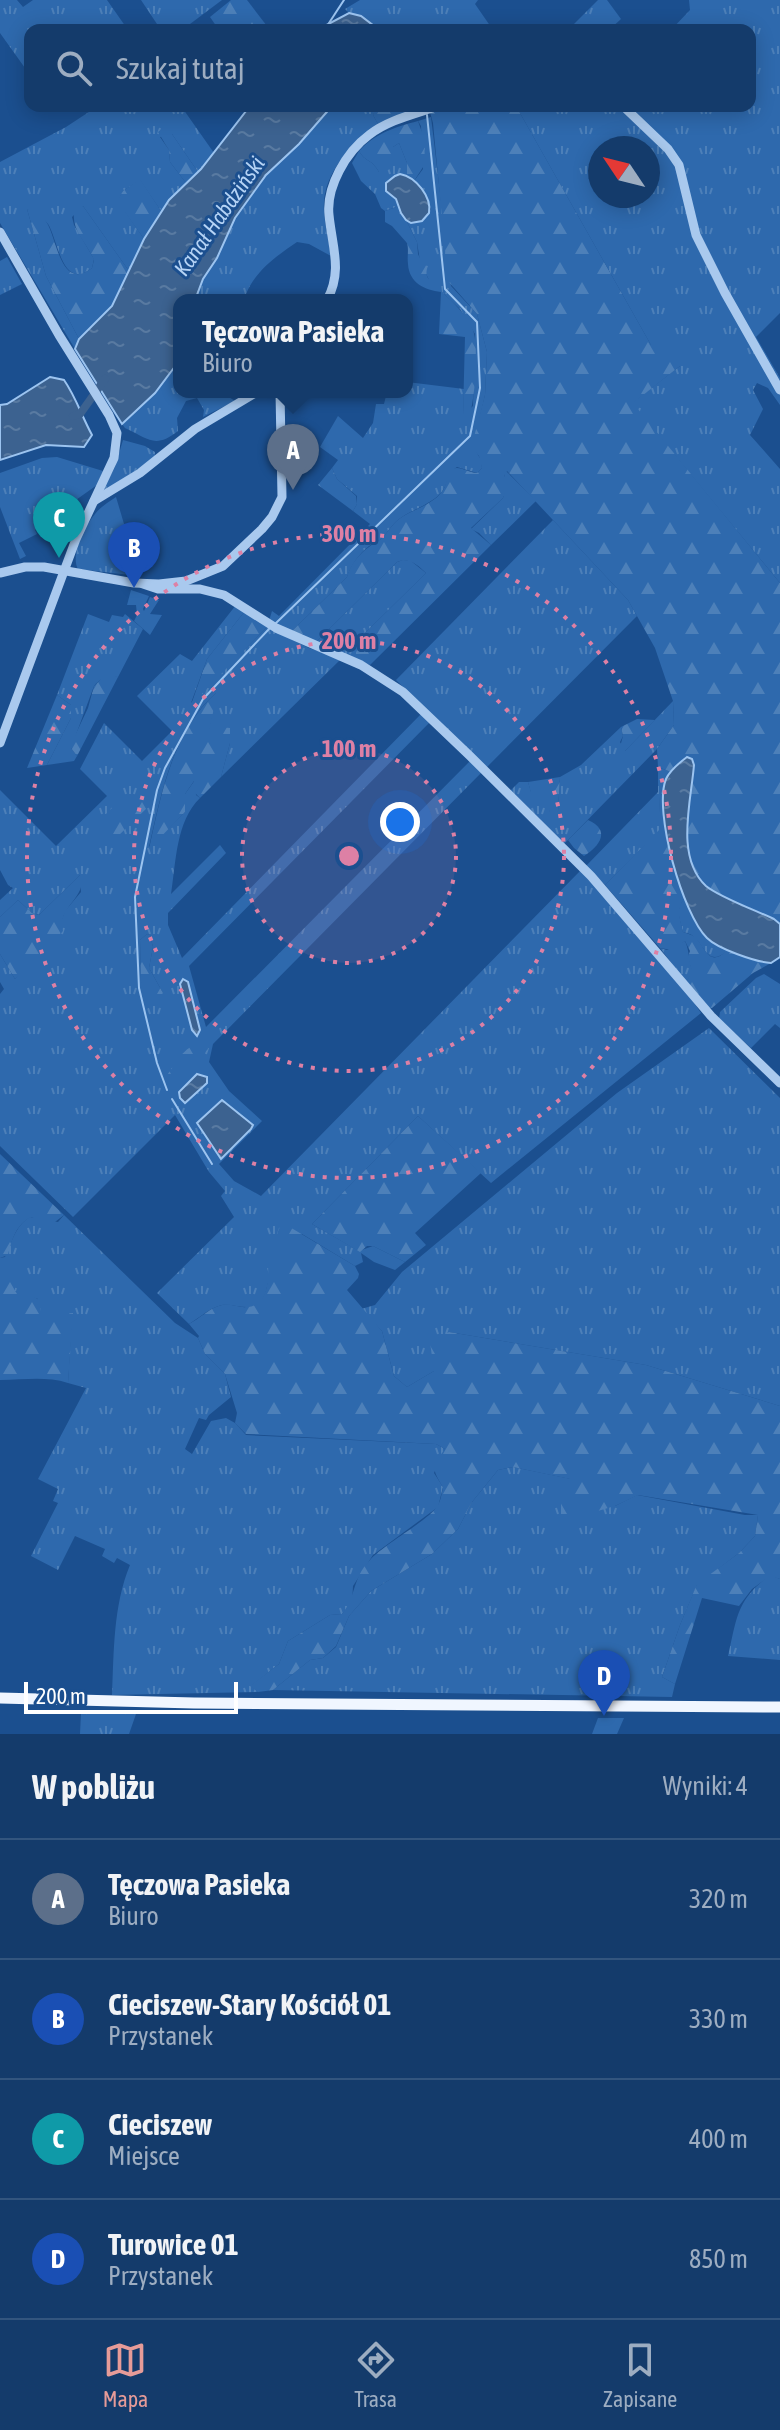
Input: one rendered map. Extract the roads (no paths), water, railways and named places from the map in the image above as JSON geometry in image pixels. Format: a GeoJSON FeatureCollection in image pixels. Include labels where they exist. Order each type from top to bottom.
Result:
{"type":"FeatureCollection","features":[{"type":"Feature","properties":{"kind":"main road"},"geometry":{"type":"LineString","coordinates":[[0,1698],[780,1707]]}},
{"type":"Feature","properties":{"kind":"street"},"geometry":{"type":"LineString","coordinates":[[330,294],[337,273],[329,214],[331,188],[350,155],[369,134],[422,112]]}},
{"type":"Feature","properties":{"kind":"street"},"geometry":{"type":"LineString","coordinates":[[629,112],[668,149],[679,165],[696,235],[780,390]]}},
{"type":"Feature","properties":{"kind":"street"},"geometry":{"type":"LineString","coordinates":[[0,232],[117,433],[111,466],[76,539],[0,743]]}},
{"type":"Feature","properties":{"kind":"street"},"geometry":{"type":"LineString","coordinates":[[94,501],[140,473],[195,429],[247,398]]}},
{"type":"Feature","properties":{"kind":"street"},"geometry":{"type":"LineString","coordinates":[[143,584],[186,581],[218,570],[238,555],[272,517],[284,488],[280,398]]}},
{"type":"Feature","properties":{"kind":"street"},"geometry":{"type":"LineString","coordinates":[[0,573],[31,566],[158,589],[200,589],[224,595],[283,632],[361,665],[403,692],[591,876],[711,1016],[780,1083]]}},
{"type":"Feature","properties":{"kind":"water"},"geometry":{"type":"Polygon","coordinates":[[[349,13],[361,16],[371,24],[328,24],[349,13]]]}},
{"type":"Feature","properties":{"kind":"water"},"geometry":{"type":"Polygon","coordinates":[[[245,112],[327,112],[266,175],[235,218],[197,294],[173,294],[173,369],[155,393],[122,424],[75,349],[79,339],[112,306],[144,239],[169,200],[201,169],[245,112]]]}},
{"type":"Feature","properties":{"kind":"water"},"geometry":{"type":"Polygon","coordinates":[[[400,174],[412,179],[425,194],[429,213],[422,221],[411,223],[406,220],[396,199],[386,191],[386,183],[400,174]]]}},
{"type":"Feature","properties":{"kind":"water"},"geometry":{"type":"Polygon","coordinates":[[[50,377],[64,380],[92,435],[84,447],[46,445],[0,460],[0,405],[7,404],[50,377]]]}},
{"type":"Feature","properties":{"kind":"water"},"geometry":{"type":"Polygon","coordinates":[[[687,757],[692,759],[694,765],[687,828],[696,874],[712,890],[780,924],[780,957],[771,963],[738,954],[707,938],[698,926],[680,886],[667,837],[663,794],[666,779],[687,757]]]}},
{"type":"Feature","properties":{"kind":"water"},"geometry":{"type":"Polygon","coordinates":[[[183,979],[188,982],[200,1030],[197,1036],[192,1030],[180,984],[183,979]]]}},
{"type":"Feature","properties":{"kind":"water"},"geometry":{"type":"Polygon","coordinates":[[[197,1074],[207,1077],[207,1083],[185,1103],[179,1092],[197,1074]]]}},
{"type":"Feature","properties":{"kind":"water"},"geometry":{"type":"Polygon","coordinates":[[[222,1100],[253,1125],[221,1159],[197,1123],[222,1100]]]}},
{"type":"Feature","properties":{"kind":"waterway"},"geometry":{"type":"LineString","coordinates":[[329,24],[344,0]]}},
{"type":"Feature","properties":{"kind":"waterway"},"geometry":{"type":"LineString","coordinates":[[276,623],[470,436],[480,388],[477,322],[445,289],[427,115]]}},
{"type":"Feature","properties":{"kind":"waterway","name":"Kanał Habdziński"},"geometry":{"type":"LineString","coordinates":[[73,416],[80,414],[105,379]]}},
{"type":"Feature","properties":{"kind":"waterway"},"geometry":{"type":"LineString","coordinates":[[167,1090],[157,1063],[139,988],[135,897],[157,790],[165,768],[203,699],[269,629]]}},
{"type":"Feature","properties":{"kind":"waterway"},"geometry":{"type":"LineString","coordinates":[[172,1099],[212,1164]]}},
{"type":"Feature","properties":{"kind":"place","name":"Tęczowa Pasieka"},"geometry":{"type":"Point","coordinates":[293,490]}},
{"type":"Feature","properties":{"kind":"place","name":"Cieciszew"},"geometry":{"type":"Point","coordinates":[59,558]}},
{"type":"Feature","properties":{"kind":"place","name":"Cieciszew-Stary Kościół 01"},"geometry":{"type":"Point","coordinates":[134,588]}},
{"type":"Feature","properties":{"kind":"place","name":"Turowice 01"},"geometry":{"type":"Point","coordinates":[604,1716]}}]}
